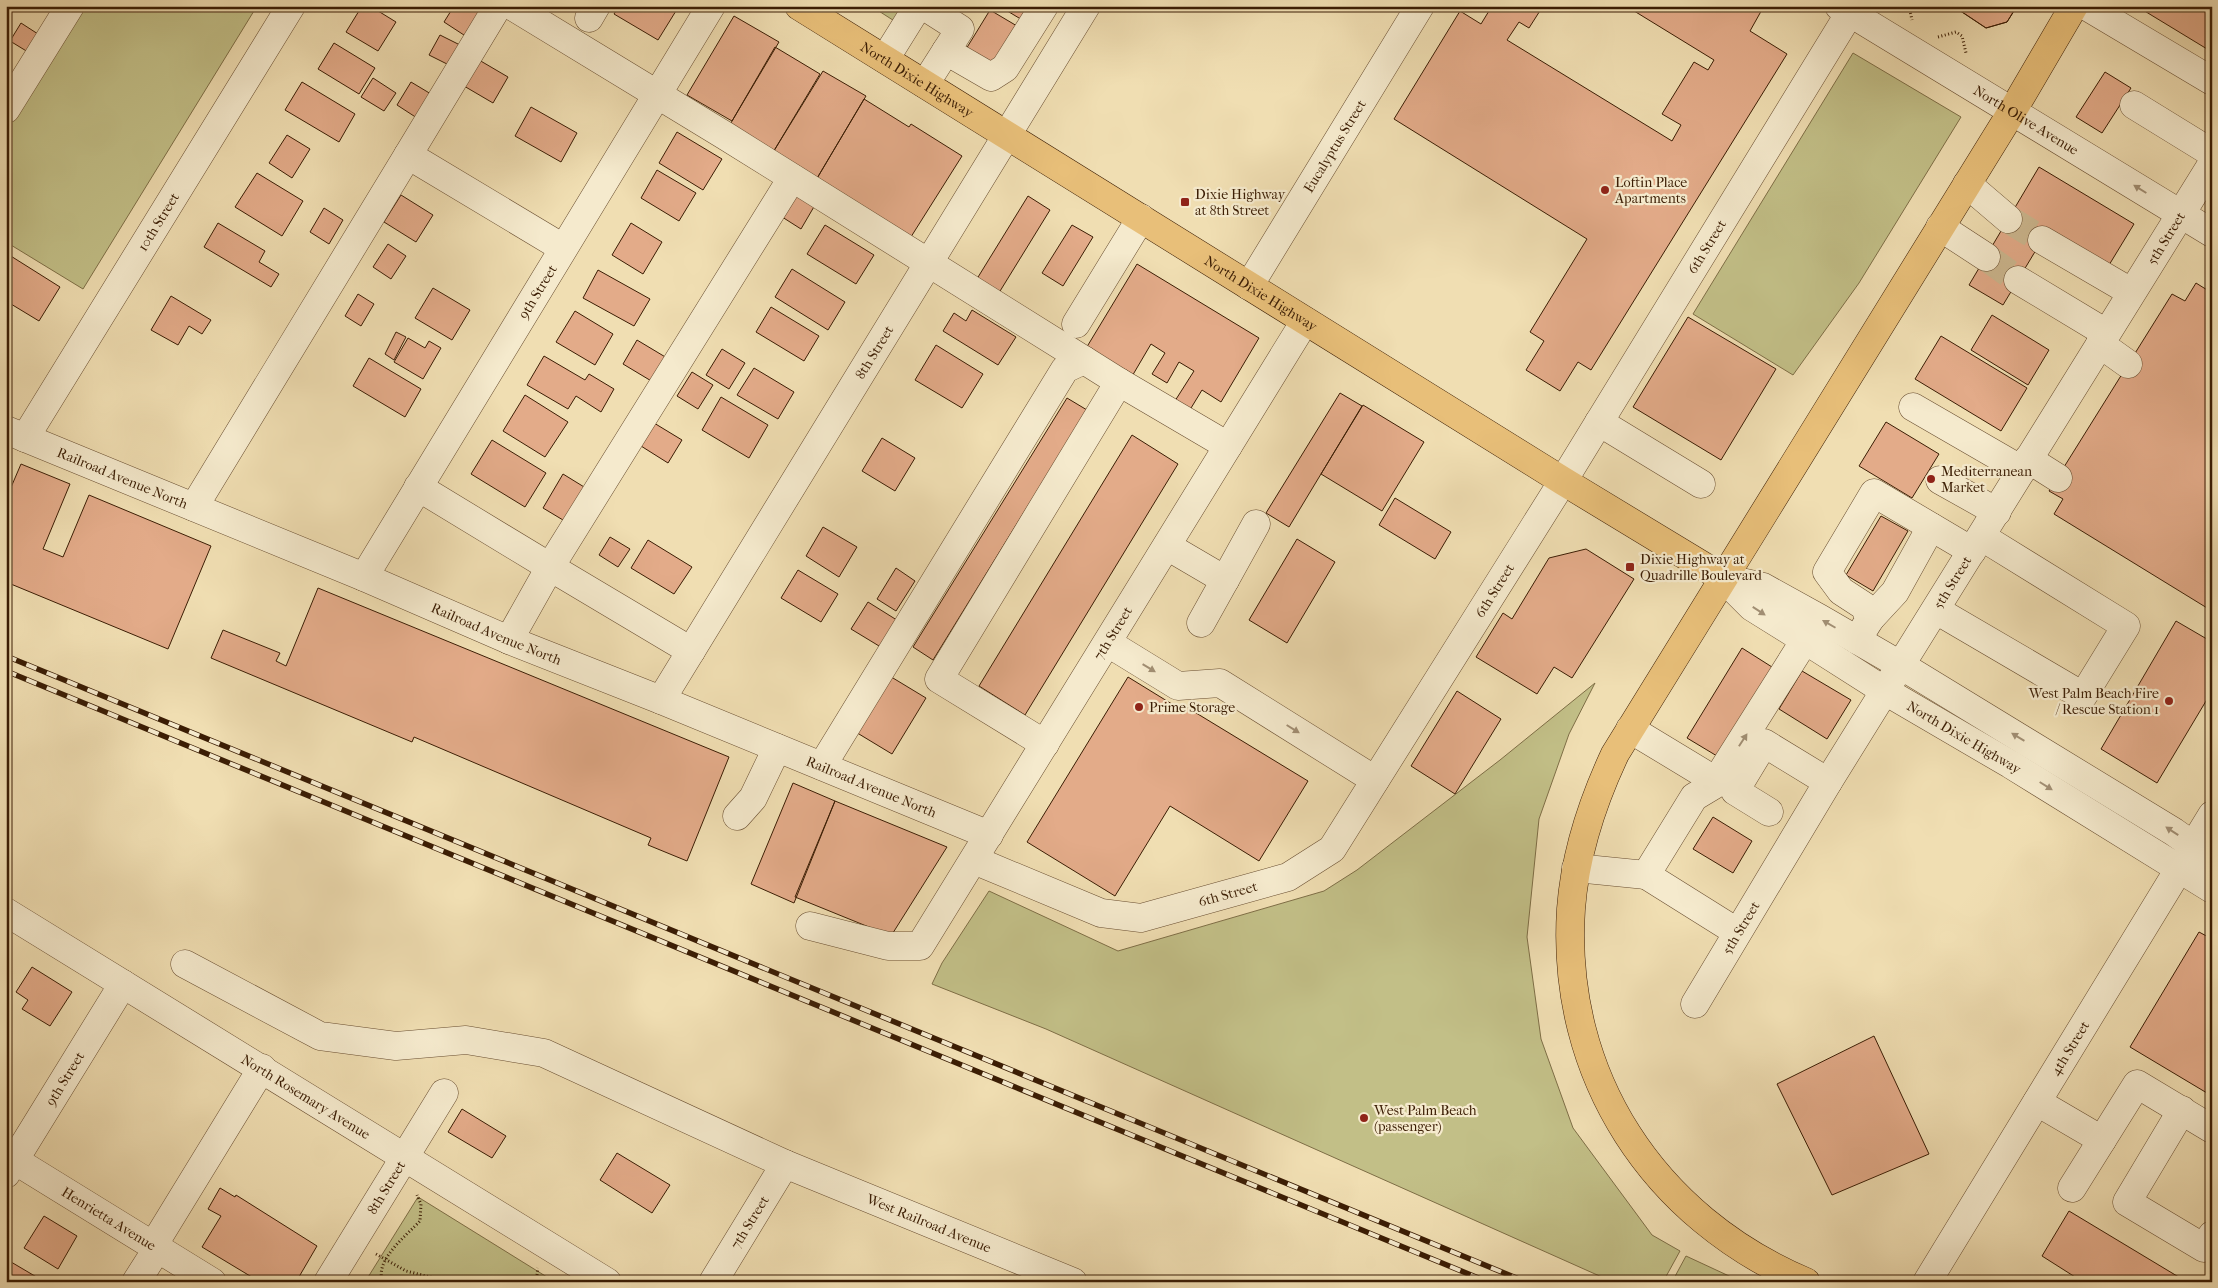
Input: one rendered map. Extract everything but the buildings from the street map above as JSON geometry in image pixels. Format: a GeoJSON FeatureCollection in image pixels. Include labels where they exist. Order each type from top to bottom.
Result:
{"type":"FeatureCollection","features":[{"type":"Feature","properties":{"kind":"main road","name":"North Dixie Highway"},"geometry":{"type":"LineString","coordinates":[[799,6],[1722,578]]}},
{"type":"Feature","properties":{"kind":"main road"},"geometry":{"type":"LineString","coordinates":[[1806,1282],[1760,1259],[1711,1227],[1671,1192],[1646,1161],[1609,1103],[1583,1035],[1575,993],[1570,949],[1571,909],[1576,868],[1598,789],[1614,754],[1967,184],[2074,6]]}},
{"type":"Feature","properties":{"kind":"street"},"geometry":{"type":"LineString","coordinates":[[6,109],[70,6]]}},
{"type":"Feature","properties":{"kind":"street","name":"10th Street"},"geometry":{"type":"LineString","coordinates":[[16,434],[291,6]]}},
{"type":"Feature","properties":{"kind":"street"},"geometry":{"type":"LineString","coordinates":[[194,507],[498,6]]}},
{"type":"Feature","properties":{"kind":"street"},"geometry":{"type":"LineString","coordinates":[[512,6],[929,262],[1119,382],[1228,446]]}},
{"type":"Feature","properties":{"kind":"street","name":"9th Street"},"geometry":{"type":"LineString","coordinates":[[364,577],[711,6]]}},
{"type":"Feature","properties":{"kind":"street"},"geometry":{"type":"LineString","coordinates":[[885,59],[918,6]]}},
{"type":"Feature","properties":{"kind":"street"},"geometry":{"type":"LineString","coordinates":[[924,6],[960,29],[925,84]]}},
{"type":"Feature","properties":{"kind":"street"},"geometry":{"type":"LineString","coordinates":[[946,51],[991,77],[1005,68],[1044,6]]}},
{"type":"Feature","properties":{"kind":"street","name":"Eucalyptus Street"},"geometry":{"type":"LineString","coordinates":[[1249,286],[1420,6]]}},
{"type":"Feature","properties":{"kind":"street"},"geometry":{"type":"LineString","coordinates":[[2086,6],[2212,82]]}},
{"type":"Feature","properties":{"kind":"street","name":"North Olive Avenue"},"geometry":{"type":"LineString","coordinates":[[1848,8],[2212,234]]}},
{"type":"Feature","properties":{"kind":"street","name":"6th Street"},"geometry":{"type":"LineString","coordinates":[[974,860],[1101,913],[1141,918],[1288,877],[1332,849],[1563,481],[1848,8]]}},
{"type":"Feature","properties":{"kind":"street","name":"8th Street"},"geometry":{"type":"LineString","coordinates":[[661,700],[1055,56],[1079,9]]}},
{"type":"Feature","properties":{"kind":"street"},"geometry":{"type":"LineString","coordinates":[[1024,38],[1055,56]]}},
{"type":"Feature","properties":{"kind":"street"},"geometry":{"type":"LineString","coordinates":[[2134,106],[2212,153]]}},
{"type":"Feature","properties":{"kind":"street"},"geometry":{"type":"LineString","coordinates":[[408,155],[563,248]]}},
{"type":"Feature","properties":{"kind":"street","name":"5th Street"},"geometry":{"type":"LineString","coordinates":[[1695,1004],[1828,782],[1902,666],[2212,164]]}},
{"type":"Feature","properties":{"kind":"street"},"geometry":{"type":"LineString","coordinates":[[509,640],[550,567],[792,178]]}},
{"type":"Feature","properties":{"kind":"street"},"geometry":{"type":"LineString","coordinates":[[1967,184],[2008,219]]}},
{"type":"Feature","properties":{"kind":"street"},"geometry":{"type":"LineString","coordinates":[[1076,324],[1141,218]]}},
{"type":"Feature","properties":{"kind":"street"},"geometry":{"type":"LineString","coordinates":[[1940,227],[1986,256]]}},
{"type":"Feature","properties":{"kind":"street"},"geometry":{"type":"LineString","coordinates":[[2042,240],[2132,292]]}},
{"type":"Feature","properties":{"kind":"street"},"geometry":{"type":"LineString","coordinates":[[2018,280],[2103,339],[2128,364]]}},
{"type":"Feature","properties":{"kind":"street","name":"7th Street"},"geometry":{"type":"LineString","coordinates":[[810,926],[888,946],[920,946],[1305,321]]}},
{"type":"Feature","properties":{"kind":"street"},"geometry":{"type":"LineString","coordinates":[[822,766],[1064,368],[1084,360]]}},
{"type":"Feature","properties":{"kind":"street"},"geometry":{"type":"LineString","coordinates":[[1045,744],[939,679],[1119,382]]}},
{"type":"Feature","properties":{"kind":"street"},"geometry":{"type":"LineString","coordinates":[[1913,407],[2025,464],[2058,478]]}},
{"type":"Feature","properties":{"kind":"street"},"geometry":{"type":"LineString","coordinates":[[1599,422],[1701,484]]}},
{"type":"Feature","properties":{"kind":"street","name":"Railroad Avenue North"},"geometry":{"type":"LineString","coordinates":[[16,434],[364,577],[509,640],[661,700],[989,835]]}},
{"type":"Feature","properties":{"kind":"street"},"geometry":{"type":"LineString","coordinates":[[1940,480],[1997,512]]}},
{"type":"Feature","properties":{"kind":"street"},"geometry":{"type":"LineString","coordinates":[[418,487],[691,650]]}},
{"type":"Feature","properties":{"kind":"street"},"geometry":{"type":"LineString","coordinates":[[1864,630],[1864,606],[1841,591],[1827,572],[1874,493],[1932,527],[1977,544],[2126,626],[2083,696],[1936,610]]}},
{"type":"Feature","properties":{"kind":"street"},"geometry":{"type":"LineString","coordinates":[[1201,623],[1256,524]]}},
{"type":"Feature","properties":{"kind":"street"},"geometry":{"type":"LineString","coordinates":[[1864,630],[1895,592],[1932,527]]}},
{"type":"Feature","properties":{"kind":"street"},"geometry":{"type":"LineString","coordinates":[[1167,546],[1225,580]]}},
{"type":"Feature","properties":{"kind":"street","name":"North Dixie Highway"},"geometry":{"type":"LineString","coordinates":[[1722,578],[1763,587],[1864,630],[1902,666],[2174,832],[2195,858],[2212,889]]}},
{"type":"Feature","properties":{"kind":"street","name":"North Dixie Highway"},"geometry":{"type":"LineString","coordinates":[[1722,578],[1752,606],[1885,691],[2010,764],[2195,858]]}},
{"type":"Feature","properties":{"kind":"street"},"geometry":{"type":"LineString","coordinates":[[1646,875],[1694,797],[1714,785],[1805,640]]}},
{"type":"Feature","properties":{"kind":"street"},"geometry":{"type":"LineString","coordinates":[[1108,643],[1178,686],[1220,683],[1375,780]]}},
{"type":"Feature","properties":{"kind":"street"},"geometry":{"type":"LineString","coordinates":[[1630,729],[1716,781]]}},
{"type":"Feature","properties":{"kind":"street"},"geometry":{"type":"LineString","coordinates":[[1769,812],[1735,791],[1764,743],[1828,782]]}},
{"type":"Feature","properties":{"kind":"street"},"geometry":{"type":"LineString","coordinates":[[737,816],[753,798],[777,748]]}},
{"type":"Feature","properties":{"kind":"street","name":"4th Street"},"geometry":{"type":"LineString","coordinates":[[1927,1282],[2037,1102],[2195,858],[2212,815]]}},
{"type":"Feature","properties":{"kind":"street"},"geometry":{"type":"LineString","coordinates":[[1576,868],[1646,875],[1737,932]]}},
{"type":"Feature","properties":{"kind":"street","name":"North Rosemary Avenue"},"geometry":{"type":"LineString","coordinates":[[6,912],[607,1282]]}},
{"type":"Feature","properties":{"kind":"street","name":"West Railroad Avenue"},"geometry":{"type":"LineString","coordinates":[[185,964],[320,1036],[396,1046],[466,1040],[544,1053],[785,1164],[1073,1282]]}},
{"type":"Feature","properties":{"kind":"street","name":"9th Street"},"geometry":{"type":"LineString","coordinates":[[9,1163],[123,984]]}},
{"type":"Feature","properties":{"kind":"street"},"geometry":{"type":"LineString","coordinates":[[136,1282],[262,1068]]}},
{"type":"Feature","properties":{"kind":"street"},"geometry":{"type":"LineString","coordinates":[[2072,1188],[2137,1084],[2212,1128]]}},
{"type":"Feature","properties":{"kind":"street","name":"8th Street"},"geometry":{"type":"LineString","coordinates":[[328,1282],[444,1093]]}},
{"type":"Feature","properties":{"kind":"street"},"geometry":{"type":"LineString","coordinates":[[2037,1102],[2102,1140]]}},
{"type":"Feature","properties":{"kind":"street"},"geometry":{"type":"LineString","coordinates":[[2182,1110],[2127,1202],[2204,1248],[2212,1235]]}},
{"type":"Feature","properties":{"kind":"street","name":"Henrietta Avenue"},"geometry":{"type":"LineString","coordinates":[[9,1163],[212,1282]]}},
{"type":"Feature","properties":{"kind":"street","name":"7th Street"},"geometry":{"type":"LineString","coordinates":[[713,1282],[785,1164]]}},
{"type":"Feature","properties":{"kind":"path"},"geometry":{"type":"LineString","coordinates":[[1909,6],[1912,21]]}},
{"type":"Feature","properties":{"kind":"path"},"geometry":{"type":"LineString","coordinates":[[1938,37],[1956,32],[1962,36],[1966,54]]}},
{"type":"Feature","properties":{"kind":"path"},"geometry":{"type":"LineString","coordinates":[[383,1282],[381,1270],[386,1260],[400,1238],[420,1221],[421,1204],[415,1191]]}},
{"type":"Feature","properties":{"kind":"path"},"geometry":{"type":"LineString","coordinates":[[376,1254],[423,1276],[450,1282]]}},
{"type":"Feature","properties":{"kind":"path"},"geometry":{"type":"LineString","coordinates":[[536,1282],[538,1266]]}},
{"type":"Feature","properties":{"kind":"shaded area"},"geometry":{"type":"Polygon","coordinates":[[[80,6],[257,6],[83,289],[6,242],[6,126],[80,6]]]}},
{"type":"Feature","properties":{"kind":"shaded area"},"geometry":{"type":"Polygon","coordinates":[[[871,6],[910,6],[899,24],[871,6]]]}},
{"type":"Feature","properties":{"kind":"shaded area"},"geometry":{"type":"Polygon","coordinates":[[[1853,53],[1961,117],[1859,283],[1793,375],[1693,314],[1853,53]]]}},
{"type":"Feature","properties":{"kind":"shaded area"},"geometry":{"type":"Polygon","coordinates":[[[1595,683],[1569,734],[1539,819],[1527,937],[1541,1039],[1573,1128],[1652,1235],[1680,1251],[1663,1282],[1613,1282],[1046,1029],[932,984],[942,963],[989,891],[1118,951],[1324,891],[1357,870],[1500,760],[1595,683]]]}},
{"type":"Feature","properties":{"kind":"shaded area"},"geometry":{"type":"Polygon","coordinates":[[[418,1197],[555,1282],[365,1282],[418,1197]]]}},
{"type":"Feature","properties":{"kind":"shaded area"},"geometry":{"type":"Polygon","coordinates":[[[1686,1256],[1742,1282],[1672,1282],[1686,1256]]]}},
{"type":"Feature","properties":{"kind":"tunnel"},"geometry":{"type":"LineString","coordinates":[[2008,219],[2042,240]]}},
{"type":"Feature","properties":{"kind":"tunnel"},"geometry":{"type":"LineString","coordinates":[[1986,257],[2018,280]]}},
{"type":"Feature","properties":{"kind":"railway"},"geometry":{"type":"LineString","coordinates":[[6,656],[1526,1282]]}},
{"type":"Feature","properties":{"kind":"railway"},"geometry":{"type":"LineString","coordinates":[[6,671],[1488,1282]]}},
{"type":"Feature","properties":{"kind":"place","name":"Loftin Place Apartments"},"geometry":{"type":"Point","coordinates":[1605,190]}},
{"type":"Feature","properties":{"kind":"place","name":"Dixie Highway at 8th Street"},"geometry":{"type":"Point","coordinates":[1185,202]}},
{"type":"Feature","properties":{"kind":"place","name":"Mediterranean Market"},"geometry":{"type":"Point","coordinates":[1931,479]}},
{"type":"Feature","properties":{"kind":"place","name":"Dixie Highway at Quadrille Boulevard"},"geometry":{"type":"Point","coordinates":[1630,567]}},
{"type":"Feature","properties":{"kind":"place","name":"West Palm Beach Fire / Rescue Station 1"},"geometry":{"type":"Point","coordinates":[2169,701]}},
{"type":"Feature","properties":{"kind":"place","name":"Prime Storage"},"geometry":{"type":"Point","coordinates":[1139,707]}},
{"type":"Feature","properties":{"kind":"place","name":"West Palm Beach (passenger)"},"geometry":{"type":"Point","coordinates":[1364,1118]}}]}
